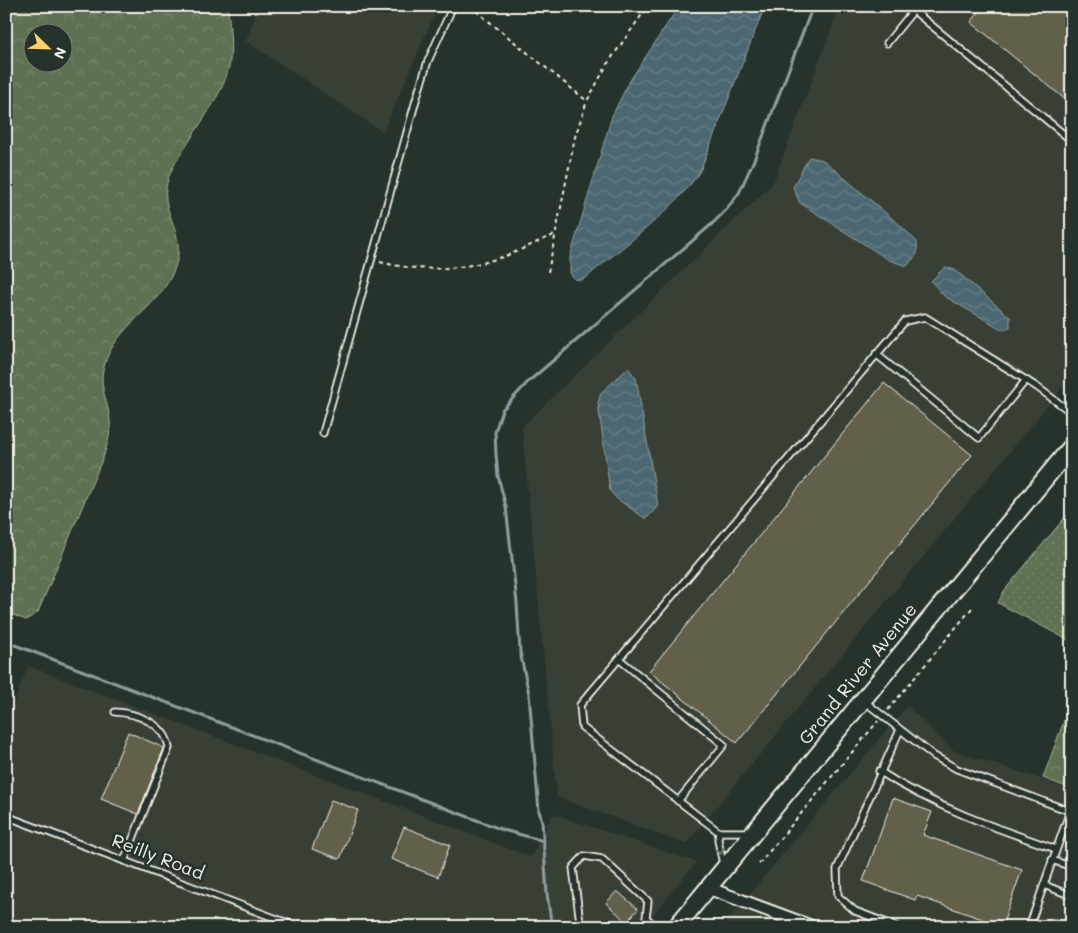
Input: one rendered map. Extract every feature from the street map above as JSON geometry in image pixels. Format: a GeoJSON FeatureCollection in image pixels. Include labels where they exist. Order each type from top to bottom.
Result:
{"type":"FeatureCollection","features":[{"type":"Feature","properties":{"kind":"main road","name":"Grand River Avenue"},"geometry":{"type":"LineString","coordinates":[[676,927],[1072,446]]}},
{"type":"Feature","properties":{"kind":"street"},"geometry":{"type":"LineString","coordinates":[[708,888],[813,927]]}},
{"type":"Feature","properties":{"kind":"lane"},"geometry":{"type":"LineString","coordinates":[[322,432],[416,100],[428,61],[453,6]]}},
{"type":"Feature","properties":{"kind":"lane"},"geometry":{"type":"LineString","coordinates":[[887,43],[915,8],[1072,141]]}},
{"type":"Feature","properties":{"kind":"lane"},"geometry":{"type":"LineString","coordinates":[[754,832],[719,832],[582,727],[580,705],[905,320],[925,317],[1026,380],[1072,413]]}},
{"type":"Feature","properties":{"kind":"lane"},"geometry":{"type":"LineString","coordinates":[[876,354],[978,438],[1026,380]]}},
{"type":"Feature","properties":{"kind":"lane"},"geometry":{"type":"LineString","coordinates":[[619,659],[724,745],[678,801]]}},
{"type":"Feature","properties":{"kind":"lane"},"geometry":{"type":"LineString","coordinates":[[863,700],[934,756],[957,769],[1071,811],[1029,927]]}},
{"type":"Feature","properties":{"kind":"lane"},"geometry":{"type":"LineString","coordinates":[[115,712],[127,712],[155,725],[168,740],[169,748],[124,861]]}},
{"type":"Feature","properties":{"kind":"lane"},"geometry":{"type":"LineString","coordinates":[[898,927],[855,912],[838,896],[837,869],[900,730]]}},
{"type":"Feature","properties":{"kind":"lane"},"geometry":{"type":"LineString","coordinates":[[880,771],[902,786],[981,823],[1056,849]]}},
{"type":"Feature","properties":{"kind":"lane","name":"Reilly Road"},"geometry":{"type":"LineString","coordinates":[[6,816],[298,927]]}},
{"type":"Feature","properties":{"kind":"lane"},"geometry":{"type":"LineString","coordinates":[[719,832],[718,840],[724,870]]}},
{"type":"Feature","properties":{"kind":"lane"},"geometry":{"type":"LineString","coordinates":[[585,927],[580,922],[573,868],[584,856],[602,859],[648,901],[646,918],[656,927]]}},
{"type":"Feature","properties":{"kind":"lane"},"geometry":{"type":"LineString","coordinates":[[1052,860],[1072,867]]}},
{"type":"Feature","properties":{"kind":"lane"},"geometry":{"type":"LineString","coordinates":[[1044,885],[1072,896]]}},
{"type":"Feature","properties":{"kind":"path"},"geometry":{"type":"LineString","coordinates":[[470,6],[587,101]]}},
{"type":"Feature","properties":{"kind":"path"},"geometry":{"type":"LineString","coordinates":[[548,272],[575,137],[587,101],[608,63],[648,6]]}},
{"type":"Feature","properties":{"kind":"path"},"geometry":{"type":"LineString","coordinates":[[372,260],[412,268],[458,267],[506,256],[554,235]]}},
{"type":"Feature","properties":{"kind":"path"},"geometry":{"type":"LineString","coordinates":[[759,864],[972,608]]}},
{"type":"Feature","properties":{"kind":"shaded area"},"geometry":{"type":"Polygon","coordinates":[[[259,6],[438,6],[383,132],[246,41],[259,6]]]}},
{"type":"Feature","properties":{"kind":"shaded area"},"geometry":{"type":"Polygon","coordinates":[[[840,6],[1072,6],[1072,376],[686,844],[557,797],[522,427],[773,183],[840,6]]]}},
{"type":"Feature","properties":{"kind":"shaded area"},"geometry":{"type":"Polygon","coordinates":[[[28,666],[531,857],[553,814],[696,862],[643,927],[6,927],[6,723],[28,666]]]}},
{"type":"Feature","properties":{"kind":"shaded area"},"geometry":{"type":"Polygon","coordinates":[[[907,706],[954,751],[1072,789],[1072,927],[722,927],[907,706]]]}},
{"type":"Feature","properties":{"kind":"green space"},"geometry":{"type":"Polygon","coordinates":[[[6,6],[228,6],[231,52],[226,77],[212,105],[173,166],[167,183],[167,204],[178,245],[178,257],[174,270],[158,296],[127,328],[110,351],[102,374],[103,390],[110,421],[110,432],[104,455],[38,612],[26,620],[6,612],[6,6]]]}},
{"type":"Feature","properties":{"kind":"green space"},"geometry":{"type":"Polygon","coordinates":[[[1072,509],[1072,642],[998,603],[1004,591],[1072,509]]]}},
{"type":"Feature","properties":{"kind":"green space"},"geometry":{"type":"Polygon","coordinates":[[[1072,699],[1072,789],[1043,778],[1072,699]]]}},
{"type":"Feature","properties":{"kind":"water"},"geometry":{"type":"Polygon","coordinates":[[[679,6],[765,6],[700,171],[677,200],[648,227],[587,277],[581,280],[574,279],[570,273],[570,257],[612,116],[629,82],[679,6]]]}},
{"type":"Feature","properties":{"kind":"water"},"geometry":{"type":"Polygon","coordinates":[[[809,157],[823,160],[900,225],[917,242],[917,254],[907,266],[889,260],[800,203],[793,187],[809,157]]]}},
{"type":"Feature","properties":{"kind":"water"},"geometry":{"type":"Polygon","coordinates":[[[945,267],[955,270],[1010,317],[1010,327],[1003,330],[944,296],[931,281],[945,267]]]}},
{"type":"Feature","properties":{"kind":"water"},"geometry":{"type":"Polygon","coordinates":[[[628,368],[636,378],[658,506],[646,519],[617,499],[610,491],[598,403],[601,393],[628,368]]]}},
{"type":"Feature","properties":{"kind":"building"},"geometry":{"type":"Polygon","coordinates":[[[984,6],[1072,6],[1072,105],[971,22],[984,6]]]}},
{"type":"Feature","properties":{"kind":"building"},"geometry":{"type":"Polygon","coordinates":[[[884,383],[972,455],[737,743],[649,671],[884,383]]]}},
{"type":"Feature","properties":{"kind":"building"},"geometry":{"type":"Polygon","coordinates":[[[128,732],[164,748],[138,814],[101,799],[128,732]]]}},
{"type":"Feature","properties":{"kind":"building"},"geometry":{"type":"Polygon","coordinates":[[[893,798],[932,812],[923,835],[1022,870],[1002,926],[917,896],[915,900],[863,881],[893,798]]]}},
{"type":"Feature","properties":{"kind":"building"},"geometry":{"type":"Polygon","coordinates":[[[331,800],[358,810],[340,859],[312,849],[331,800]]]}},
{"type":"Feature","properties":{"kind":"building"},"geometry":{"type":"Polygon","coordinates":[[[404,827],[450,845],[438,877],[391,859],[404,827]]]}},
{"type":"Feature","properties":{"kind":"building"},"geometry":{"type":"Polygon","coordinates":[[[617,891],[638,909],[627,922],[606,903],[617,891]]]}},
{"type":"Feature","properties":{"kind":"waterway"},"geometry":{"type":"LineString","coordinates":[[552,927],[547,894],[542,821],[539,811],[529,694],[520,652],[517,603],[506,507],[498,476],[495,432],[502,410],[528,382],[712,224],[739,193],[754,160],[813,6]]}},
{"type":"Feature","properties":{"kind":"waterway"},"geometry":{"type":"LineString","coordinates":[[7,642],[503,830],[544,841]]}}]}
